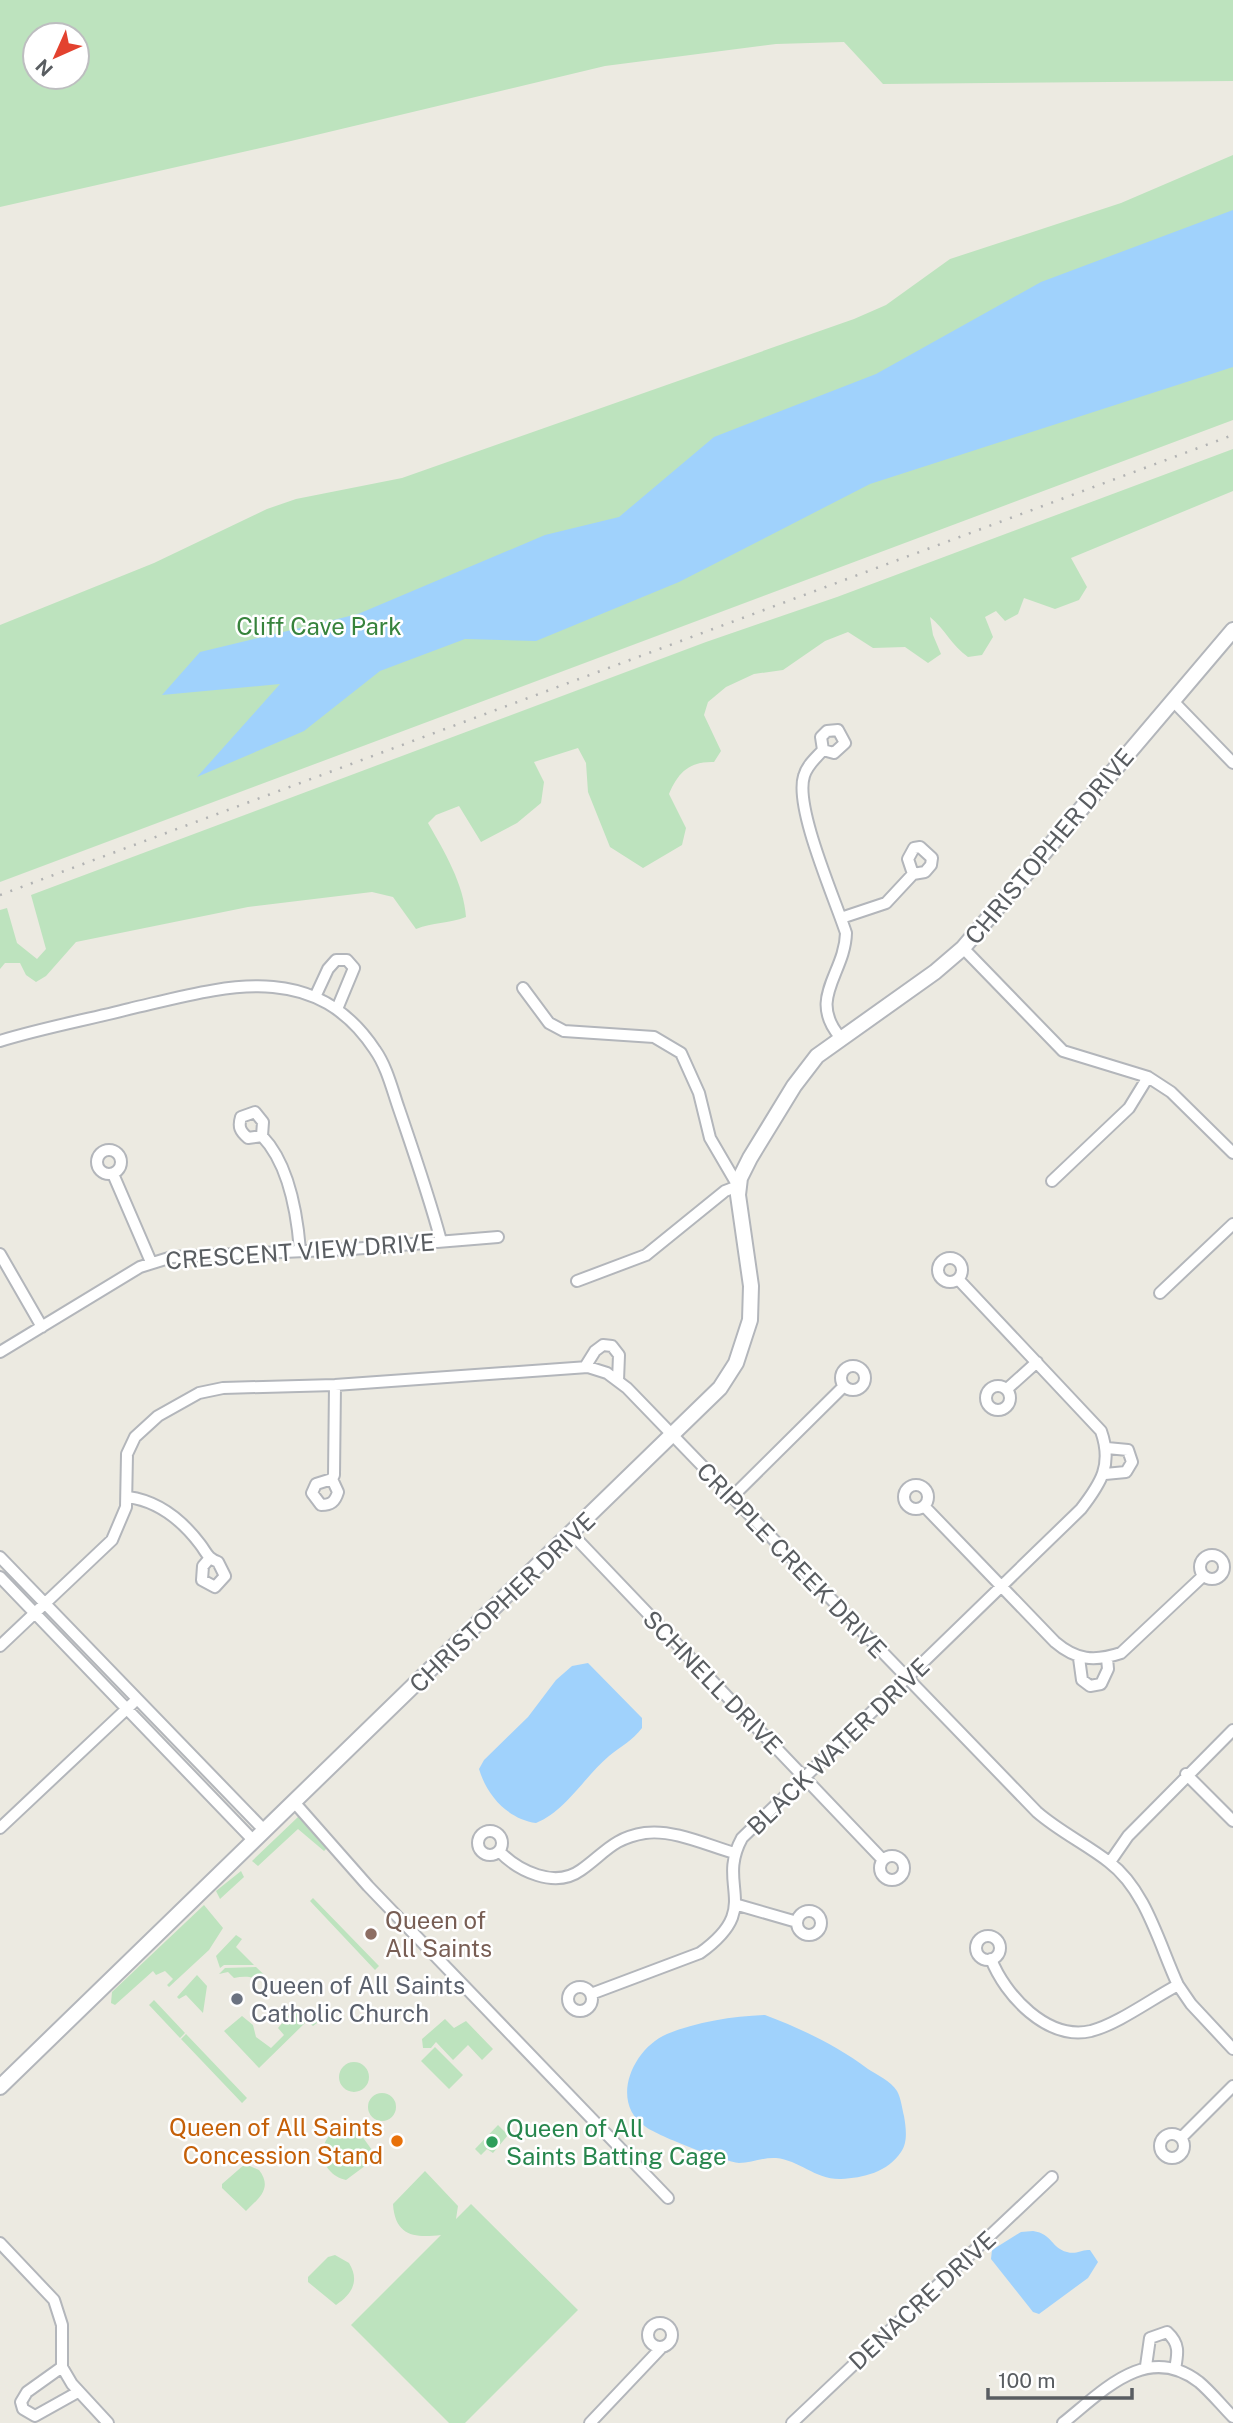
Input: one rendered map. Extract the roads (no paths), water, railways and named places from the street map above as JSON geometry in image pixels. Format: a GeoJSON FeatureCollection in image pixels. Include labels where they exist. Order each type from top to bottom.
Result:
{"type":"FeatureCollection","features":[{"type":"Feature","properties":{"kind":"street","name":"CHRISTOPHER DRIVE"},"geometry":{"type":"LineString","coordinates":[[0,2087],[674,1436],[720,1388],[736,1363],[747,1333],[751,1286],[738,1186],[750,1158],[794,1086],[817,1056],[935,972],[963,948],[1233,630]]}},
{"type":"Feature","properties":{"kind":"street"},"geometry":{"type":"LineString","coordinates":[[1172,700],[1233,763]]}},
{"type":"Feature","properties":{"kind":"street"},"geometry":{"type":"LineString","coordinates":[[823,750],[804,776],[802,793],[808,822],[846,933],[846,950],[826,996],[829,1020],[841,1037]]}},
{"type":"Feature","properties":{"kind":"street"},"geometry":{"type":"LineString","coordinates":[[841,918],[886,903],[913,874]]}},
{"type":"Feature","properties":{"kind":"street"},"geometry":{"type":"LineString","coordinates":[[963,948],[1063,1051],[1148,1077],[1196,1114],[1233,1153]]}},
{"type":"Feature","properties":{"kind":"street"},"geometry":{"type":"LineString","coordinates":[[315,997],[328,969],[336,960],[347,960],[354,968],[337,1009]]}},
{"type":"Feature","properties":{"kind":"street"},"geometry":{"type":"LineString","coordinates":[[0,1041],[209,990],[273,985],[315,997],[337,1009],[359,1028],[382,1060],[430,1198],[441,1241]]}},
{"type":"Feature","properties":{"kind":"street"},"geometry":{"type":"LineString","coordinates":[[523,988],[549,1023],[564,1031],[654,1037],[681,1053],[695,1081],[710,1138],[738,1186],[725,1191],[646,1255],[577,1281]]}},
{"type":"Feature","properties":{"kind":"street"},"geometry":{"type":"LineString","coordinates":[[1052,1181],[1129,1108],[1148,1077]]}},
{"type":"Feature","properties":{"kind":"street"},"geometry":{"type":"LineString","coordinates":[[262,1136],[272,1147],[285,1177],[298,1223],[300,1250]]}},
{"type":"Feature","properties":{"kind":"street"},"geometry":{"type":"LineString","coordinates":[[113,1174],[151,1262]]}},
{"type":"Feature","properties":{"kind":"street"},"geometry":{"type":"LineString","coordinates":[[1160,1293],[1233,1224]]}},
{"type":"Feature","properties":{"kind":"street","name":"CRESCENT VIEW DRIVE"},"geometry":{"type":"LineString","coordinates":[[0,1352],[151,1262],[194,1254],[498,1237]]}},
{"type":"Feature","properties":{"kind":"street"},"geometry":{"type":"LineString","coordinates":[[0,1254],[42,1327]]}},
{"type":"Feature","properties":{"kind":"street","name":"BLACK WATER DRIVE"},"geometry":{"type":"LineString","coordinates":[[738,1905],[732,1864],[742,1838],[1081,1509],[1105,1474],[1126,1472],[1132,1462],[1128,1450],[1107,1448],[1101,1432],[1089,1416],[958,1279]]}},
{"type":"Feature","properties":{"kind":"street"},"geometry":{"type":"LineString","coordinates":[[585,1367],[595,1350],[603,1345],[612,1346],[619,1355],[618,1381]]}},
{"type":"Feature","properties":{"kind":"street"},"geometry":{"type":"LineString","coordinates":[[1007,1389],[1037,1362]]}},
{"type":"Feature","properties":{"kind":"street","name":"CRIPPLE CREEK DRIVE"},"geometry":{"type":"LineString","coordinates":[[0,1646],[112,1540],[121,1523],[128,1497],[127,1454],[135,1437],[158,1416],[200,1392],[223,1388],[335,1385],[585,1367],[599,1369],[618,1381],[674,1436],[1037,1812],[1058,1830],[1110,1862],[1124,1876],[1147,1912],[1178,1984]]}},
{"type":"Feature","properties":{"kind":"street"},"geometry":{"type":"LineString","coordinates":[[332,1479],[335,1385]]}},
{"type":"Feature","properties":{"kind":"street"},"geometry":{"type":"LineString","coordinates":[[733,1496],[844,1386]]}},
{"type":"Feature","properties":{"kind":"street"},"geometry":{"type":"LineString","coordinates":[[1105,1474],[1107,1448]]}},
{"type":"Feature","properties":{"kind":"street"},"geometry":{"type":"LineString","coordinates":[[128,1497],[161,1506],[200,1543],[209,1559]]}},
{"type":"Feature","properties":{"kind":"street"},"geometry":{"type":"LineString","coordinates":[[924,1506],[1071,1656],[1107,1658],[1121,1653],[1203,1576]]}},
{"type":"Feature","properties":{"kind":"street","name":"SCHNELL DRIVE"},"geometry":{"type":"LineString","coordinates":[[572,1534],[883,1860]]}},
{"type":"Feature","properties":{"kind":"street"},"geometry":{"type":"LineString","coordinates":[[0,1557],[229,1794],[259,1835]]}},
{"type":"Feature","properties":{"kind":"street"},"geometry":{"type":"LineString","coordinates":[[0,1577],[219,1804],[259,1835]]}},
{"type":"Feature","properties":{"kind":"street"},"geometry":{"type":"LineString","coordinates":[[1079,1658],[1082,1680],[1090,1686],[1101,1684],[1108,1670],[1107,1658]]}},
{"type":"Feature","properties":{"kind":"street"},"geometry":{"type":"LineString","coordinates":[[0,1828],[138,1699]]}},
{"type":"Feature","properties":{"kind":"street"},"geometry":{"type":"LineString","coordinates":[[1110,1862],[1128,1836],[1186,1774],[1233,1730]]}},
{"type":"Feature","properties":{"kind":"street"},"geometry":{"type":"LineString","coordinates":[[1186,1774],[1233,1821]]}},
{"type":"Feature","properties":{"kind":"street"},"geometry":{"type":"LineString","coordinates":[[202,1786],[212,1777]]}},
{"type":"Feature","properties":{"kind":"street"},"geometry":{"type":"LineString","coordinates":[[219,1804],[229,1794]]}},
{"type":"Feature","properties":{"kind":"street"},"geometry":{"type":"LineString","coordinates":[[294,1802],[368,1886],[667,2198]]}},
{"type":"Feature","properties":{"kind":"street"},"geometry":{"type":"LineString","coordinates":[[499,1851],[521,1869],[550,1877],[579,1872],[611,1843],[641,1833],[655,1832],[675,1836],[734,1853]]}},
{"type":"Feature","properties":{"kind":"street"},"geometry":{"type":"LineString","coordinates":[[591,1994],[700,1953],[728,1926],[738,1905],[797,1922]]}},
{"type":"Feature","properties":{"kind":"street"},"geometry":{"type":"LineString","coordinates":[[991,1959],[999,1979],[1030,2012],[1058,2028],[1070,2031],[1099,2028],[1178,1984],[1191,2004],[1233,2049]]}},
{"type":"Feature","properties":{"kind":"street"},"geometry":{"type":"LineString","coordinates":[[1181,2138],[1233,2086]]}},
{"type":"Feature","properties":{"kind":"street","name":"DENACRE DRIVE"},"geometry":{"type":"LineString","coordinates":[[792,2423],[1052,2177]]}},
{"type":"Feature","properties":{"kind":"street"},"geometry":{"type":"LineString","coordinates":[[0,2243],[54,2300],[62,2325],[62,2367],[78,2392],[108,2423]]}},
{"type":"Feature","properties":{"kind":"street"},"geometry":{"type":"LineString","coordinates":[[1146,2366],[1150,2337],[1167,2332],[1176,2340],[1179,2351],[1175,2369]]}},
{"type":"Feature","properties":{"kind":"street"},"geometry":{"type":"LineString","coordinates":[[590,2423],[662,2347]]}},
{"type":"Feature","properties":{"kind":"street"},"geometry":{"type":"LineString","coordinates":[[1063,2423],[1116,2381],[1146,2366],[1175,2369],[1198,2382],[1233,2417]]}},
{"type":"Feature","properties":{"kind":"street"},"geometry":{"type":"LineString","coordinates":[[62,2367],[27,2392],[21,2402],[23,2409],[35,2416],[45,2413],[78,2392]]}},
{"type":"Feature","properties":{"kind":"water"},"geometry":{"type":"Polygon","coordinates":[[[1233,210],[1233,367],[870,484],[679,582],[536,641],[465,639],[380,671],[304,731],[197,777],[280,684],[162,695],[200,652],[358,614],[545,535],[619,517],[714,437],[876,374],[1041,282],[1233,210]]]}},
{"type":"Feature","properties":{"kind":"water"},"geometry":{"type":"Polygon","coordinates":[[[588,1663],[642,1718],[642,1728],[600,1764],[557,1810],[536,1823],[516,1817],[493,1797],[479,1769],[484,1760],[528,1717],[556,1680],[572,1666],[588,1663]]]}},
{"type":"Feature","properties":{"kind":"water"},"geometry":{"type":"Polygon","coordinates":[[[765,2015],[831,2045],[894,2087],[901,2103],[906,2135],[905,2144],[896,2159],[882,2169],[866,2175],[841,2179],[824,2176],[776,2158],[731,2162],[664,2136],[646,2127],[635,2117],[627,2091],[630,2077],[644,2051],[655,2041],[667,2034],[703,2023],[765,2015]]]}},
{"type":"Feature","properties":{"kind":"water"},"geometry":{"type":"Polygon","coordinates":[[[1033,2231],[1044,2235],[1067,2252],[1090,2250],[1098,2262],[1088,2278],[1039,2314],[1033,2312],[991,2259],[992,2250],[1021,2232],[1033,2231]]]}},
{"type":"Feature","properties":{"kind":"railway"},"geometry":{"type":"LineString","coordinates":[[0,895],[1233,435]]}},
{"type":"Feature","properties":{"kind":"place","name":"Queen of All Saints"},"geometry":{"type":"Point","coordinates":[371,1934]}},
{"type":"Feature","properties":{"kind":"place","name":"Queen of All Saints Catholic Church"},"geometry":{"type":"Point","coordinates":[237,1999]}},
{"type":"Feature","properties":{"kind":"place","name":"Queen of All Saints Concession Stand"},"geometry":{"type":"Point","coordinates":[397,2141]}},
{"type":"Feature","properties":{"kind":"place","name":"Queen of All Saints Batting Cage"},"geometry":{"type":"Point","coordinates":[492,2142]}},
{"type":"Feature","properties":{"kind":"park label","name":"Cliff Cave Park"},"geometry":{"type":"Point","coordinates":[319,626]}}]}
